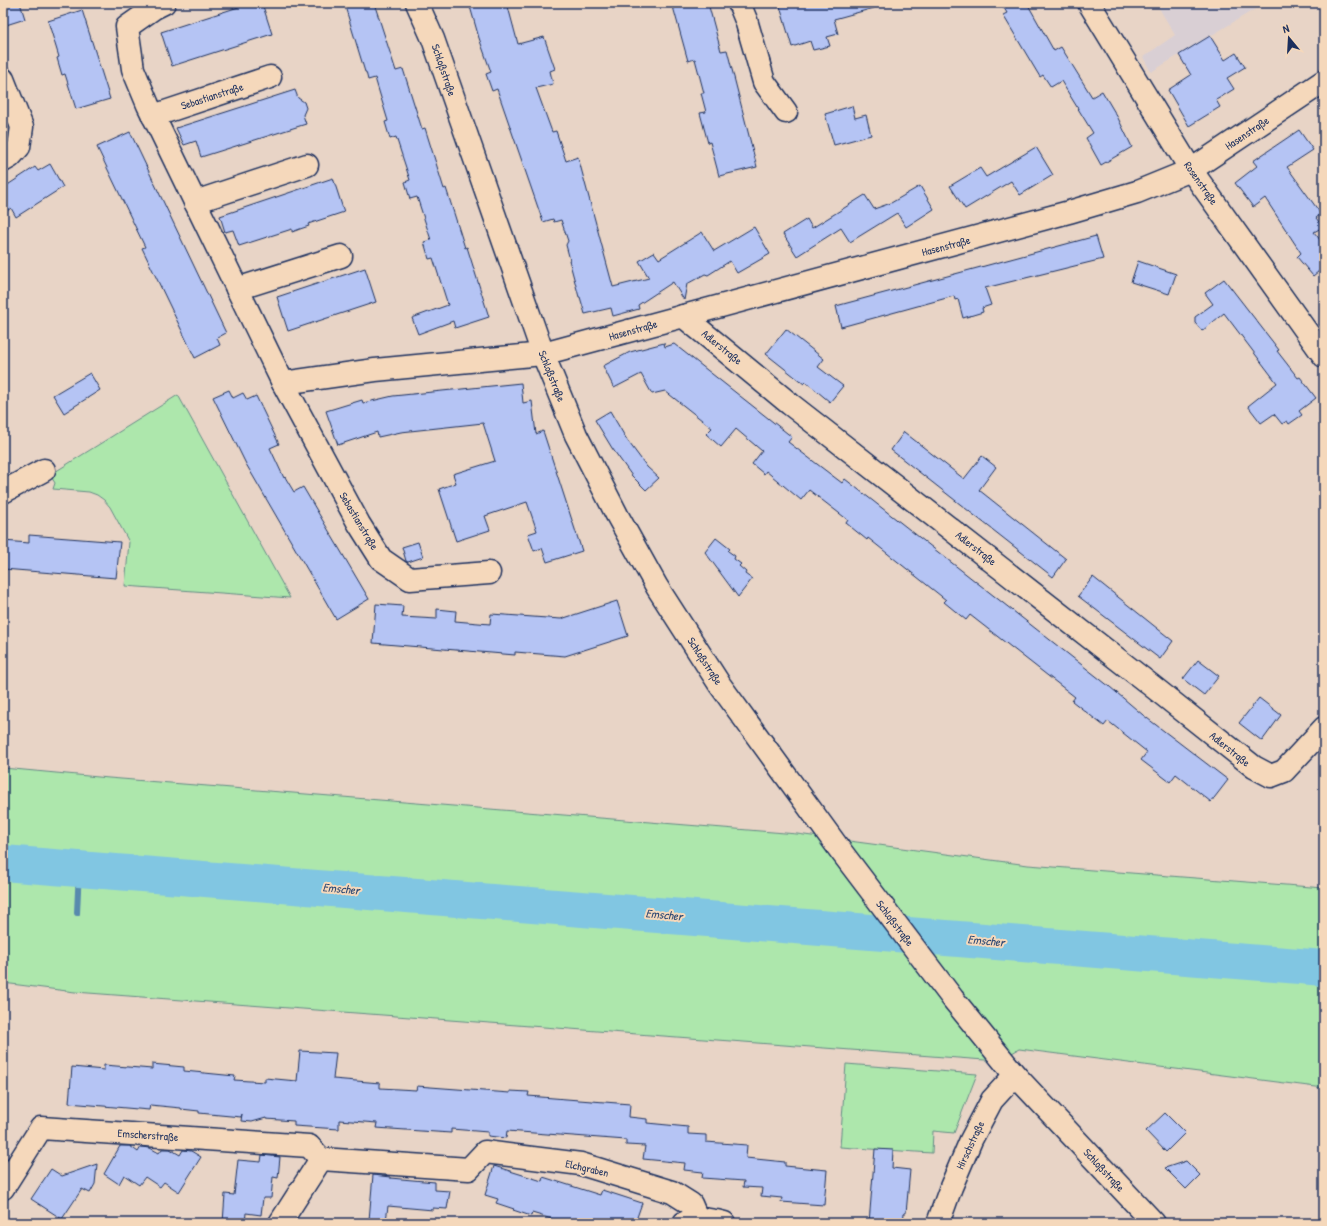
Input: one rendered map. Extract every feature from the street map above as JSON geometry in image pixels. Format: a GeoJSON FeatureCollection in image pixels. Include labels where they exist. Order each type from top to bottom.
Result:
{"type":"FeatureCollection","features":[{"type":"Feature","properties":{"kind":"street","name":"Sebastianstraße"},"geometry":{"type":"LineString","coordinates":[[164,3],[154,8],[127,27],[133,68],[153,116],[194,202],[283,383],[346,502],[381,559],[410,579],[489,573]]}},
{"type":"Feature","properties":{"kind":"street","name":"Schloßstraße"},"geometry":{"type":"LineString","coordinates":[[417,3],[433,39],[543,354],[576,436],[617,515],[657,587],[720,685],[840,850],[953,999],[1015,1075],[1154,1223]]}},
{"type":"Feature","properties":{"kind":"street"},"geometry":{"type":"LineString","coordinates":[[739,3],[746,20],[764,82],[786,112]]}},
{"type":"Feature","properties":{"kind":"street","name":"Rosenstraße"},"geometry":{"type":"LineString","coordinates":[[1089,3],[1191,170],[1323,353]]}},
{"type":"Feature","properties":{"kind":"street","name":"Sebastianstraße"},"geometry":{"type":"LineString","coordinates":[[153,116],[270,77]]}},
{"type":"Feature","properties":{"kind":"street"},"geometry":{"type":"LineString","coordinates":[[3,79],[22,126],[19,147],[10,157],[3,161]]}},
{"type":"Feature","properties":{"kind":"street","name":"Hasenstraße"},"geometry":{"type":"LineString","coordinates":[[543,354],[1069,212],[1137,192],[1191,170],[1324,81]]}},
{"type":"Feature","properties":{"kind":"street"},"geometry":{"type":"LineString","coordinates":[[194,202],[307,165]]}},
{"type":"Feature","properties":{"kind":"street"},"geometry":{"type":"LineString","coordinates":[[237,289],[341,256]]}},
{"type":"Feature","properties":{"kind":"street","name":"Adlerstraße"},"geometry":{"type":"LineString","coordinates":[[683,316],[790,404],[889,479],[1254,768],[1271,776],[1284,771],[1324,728]]}},
{"type":"Feature","properties":{"kind":"street"},"geometry":{"type":"LineString","coordinates":[[283,383],[375,370],[543,354]]}},
{"type":"Feature","properties":{"kind":"street"},"geometry":{"type":"LineString","coordinates":[[3,492],[44,470]]}},
{"type":"Feature","properties":{"kind":"street","name":"Hirschstraße"},"geometry":{"type":"LineString","coordinates":[[938,1223],[951,1187],[971,1140],[992,1100],[1015,1075]]}},
{"type":"Feature","properties":{"kind":"street","name":"Emscherstraße"},"geometry":{"type":"LineString","coordinates":[[3,1188],[41,1128],[309,1146],[321,1159]]}},
{"type":"Feature","properties":{"kind":"street","name":"Elchgraben"},"geometry":{"type":"LineString","coordinates":[[321,1159],[469,1169],[485,1152],[581,1164],[672,1192],[691,1204],[690,1221],[716,1221],[724,1223]]}},
{"type":"Feature","properties":{"kind":"street"},"geometry":{"type":"LineString","coordinates":[[280,1223],[321,1159]]}},
{"type":"Feature","properties":{"kind":"shaded area"},"geometry":{"type":"Polygon","coordinates":[[[1156,3],[1265,3],[1151,72],[1143,57],[1175,35],[1156,3]]]}},
{"type":"Feature","properties":{"kind":"green space"},"geometry":{"type":"Polygon","coordinates":[[[178,395],[290,598],[125,586],[129,542],[110,507],[97,495],[89,492],[53,489],[55,483],[50,475],[178,395]]]}},
{"type":"Feature","properties":{"kind":"green space"},"geometry":{"type":"Polygon","coordinates":[[[3,768],[797,834],[1028,865],[1324,888],[1324,1088],[1019,1049],[998,1061],[75,992],[3,983],[3,768]]]}},
{"type":"Feature","properties":{"kind":"green space"},"geometry":{"type":"Polygon","coordinates":[[[846,1064],[977,1074],[954,1133],[933,1131],[932,1153],[840,1147],[846,1064]]]}},
{"type":"Feature","properties":{"kind":"building"},"geometry":{"type":"Polygon","coordinates":[[[20,3],[25,19],[3,26],[3,7],[20,3]]]}},
{"type":"Feature","properties":{"kind":"building"},"geometry":{"type":"Polygon","coordinates":[[[251,3],[262,3],[272,34],[172,66],[161,32],[251,3]]]}},
{"type":"Feature","properties":{"kind":"building"},"geometry":{"type":"Polygon","coordinates":[[[344,3],[374,3],[396,71],[403,69],[422,129],[425,128],[444,189],[446,188],[465,248],[467,247],[489,317],[455,328],[453,321],[418,334],[412,318],[448,305],[433,258],[429,259],[424,242],[431,240],[417,197],[410,199],[405,182],[410,180],[396,137],[390,139],[385,122],[388,121],[375,78],[368,80],[344,3]]]}},
{"type":"Feature","properties":{"kind":"building"},"geometry":{"type":"Polygon","coordinates":[[[469,3],[507,3],[518,44],[544,37],[555,69],[550,71],[553,84],[536,88],[552,132],[556,131],[566,161],[578,157],[613,287],[649,278],[639,261],[654,252],[659,259],[702,232],[714,251],[754,227],[770,254],[737,273],[730,261],[708,275],[705,274],[687,284],[684,300],[673,282],[638,305],[639,309],[613,316],[611,308],[585,314],[569,260],[566,245],[568,241],[561,220],[554,222],[553,219],[543,222],[497,89],[492,91],[486,74],[491,72],[469,3]]]}},
{"type":"Feature","properties":{"kind":"building"},"geometry":{"type":"Polygon","coordinates":[[[672,3],[708,3],[721,51],[727,50],[757,167],[719,176],[710,142],[708,143],[700,113],[706,112],[701,93],[704,93],[695,59],[688,61],[672,3]]]}},
{"type":"Feature","properties":{"kind":"building"},"geometry":{"type":"Polygon","coordinates":[[[779,3],[873,3],[874,8],[834,19],[838,34],[827,37],[830,46],[813,50],[810,41],[792,47],[779,3]]]}},
{"type":"Feature","properties":{"kind":"building"},"geometry":{"type":"Polygon","coordinates":[[[1001,3],[1027,3],[1054,51],[1061,47],[1092,97],[1102,91],[1118,118],[1132,147],[1101,165],[1086,138],[1093,133],[1061,81],[1051,87],[1043,75],[1040,77],[1003,15],[1007,13],[1001,3]]]}},
{"type":"Feature","properties":{"kind":"building"},"geometry":{"type":"Polygon","coordinates":[[[82,10],[110,99],[76,109],[65,74],[62,75],[57,58],[59,57],[48,21],[82,10]]]}},
{"type":"Feature","properties":{"kind":"building"},"geometry":{"type":"Polygon","coordinates":[[[1210,36],[1225,60],[1236,53],[1245,67],[1227,78],[1234,89],[1216,100],[1220,107],[1189,126],[1168,90],[1191,75],[1179,55],[1210,36]]]}},
{"type":"Feature","properties":{"kind":"building"},"geometry":{"type":"Polygon","coordinates":[[[295,90],[298,98],[304,102],[306,108],[303,115],[306,124],[201,157],[196,141],[184,145],[176,128],[295,90]]]}},
{"type":"Feature","properties":{"kind":"building"},"geometry":{"type":"Polygon","coordinates":[[[852,106],[855,118],[866,115],[871,135],[834,145],[825,114],[852,106]]]}},
{"type":"Feature","properties":{"kind":"building"},"geometry":{"type":"Polygon","coordinates":[[[1299,130],[1313,150],[1287,167],[1321,214],[1316,218],[1323,227],[1314,232],[1324,245],[1324,267],[1313,276],[1297,257],[1301,253],[1265,198],[1253,207],[1235,183],[1257,166],[1253,161],[1299,130]]]}},
{"type":"Feature","properties":{"kind":"building"},"geometry":{"type":"Polygon","coordinates":[[[130,132],[226,333],[217,338],[220,345],[195,358],[142,248],[145,247],[97,147],[130,132]]]}},
{"type":"Feature","properties":{"kind":"building"},"geometry":{"type":"Polygon","coordinates":[[[1036,147],[1053,175],[1020,195],[1011,181],[965,209],[950,186],[980,168],[986,177],[1036,147]]]}},
{"type":"Feature","properties":{"kind":"building"},"geometry":{"type":"Polygon","coordinates":[[[50,164],[63,187],[16,217],[11,208],[3,214],[3,188],[35,167],[38,171],[50,164]]]}},
{"type":"Feature","properties":{"kind":"building"},"geometry":{"type":"Polygon","coordinates":[[[333,178],[344,212],[308,224],[309,226],[292,232],[292,229],[239,246],[233,230],[225,232],[220,216],[333,178]]]}},
{"type":"Feature","properties":{"kind":"building"},"geometry":{"type":"Polygon","coordinates":[[[920,186],[934,209],[906,227],[897,213],[850,242],[841,228],[797,256],[783,234],[807,219],[812,228],[865,195],[874,209],[891,203],[920,186]]]}},
{"type":"Feature","properties":{"kind":"building"},"geometry":{"type":"Polygon","coordinates":[[[1096,236],[1103,259],[985,288],[991,305],[982,308],[983,312],[963,318],[958,299],[955,300],[954,296],[841,327],[836,306],[1096,236]]]}},
{"type":"Feature","properties":{"kind":"building"},"geometry":{"type":"Polygon","coordinates":[[[1138,261],[1176,274],[1169,294],[1131,282],[1138,261]]]}},
{"type":"Feature","properties":{"kind":"building"},"geometry":{"type":"Polygon","coordinates":[[[365,268],[376,302],[288,331],[277,297],[365,268]]]}},
{"type":"Feature","properties":{"kind":"building"},"geometry":{"type":"Polygon","coordinates":[[[1224,279],[1279,350],[1277,351],[1316,398],[1299,411],[1302,415],[1289,424],[1287,421],[1282,424],[1274,414],[1261,423],[1248,406],[1277,383],[1224,313],[1202,331],[1195,323],[1195,317],[1213,304],[1205,293],[1224,279]]]}},
{"type":"Feature","properties":{"kind":"building"},"geometry":{"type":"Polygon","coordinates":[[[786,329],[824,359],[818,367],[843,386],[830,402],[806,382],[804,384],[766,354],[786,329]]]}},
{"type":"Feature","properties":{"kind":"building"},"geometry":{"type":"Polygon","coordinates":[[[664,343],[665,347],[674,344],[792,437],[788,442],[842,483],[845,479],[1110,687],[1143,715],[1228,780],[1211,802],[1176,774],[1170,782],[1141,760],[1147,752],[1108,721],[1104,726],[1072,701],[1075,697],[970,615],[966,620],[944,602],[946,600],[868,538],[867,540],[846,523],[848,520],[809,490],[801,500],[766,471],[764,474],[752,464],[762,451],[736,429],[721,447],[706,434],[712,428],[665,391],[652,394],[641,374],[614,388],[603,366],[630,352],[664,343]]]}},
{"type":"Feature","properties":{"kind":"building"},"geometry":{"type":"Polygon","coordinates":[[[90,373],[100,390],[64,413],[53,395],[90,373]]]}},
{"type":"Feature","properties":{"kind":"building"},"geometry":{"type":"Polygon","coordinates":[[[521,383],[523,403],[532,401],[536,434],[543,431],[582,551],[547,562],[542,548],[534,551],[528,534],[537,531],[527,502],[485,516],[490,530],[456,541],[439,489],[456,483],[453,474],[495,461],[483,423],[401,432],[378,437],[377,432],[338,445],[326,411],[362,400],[363,403],[393,396],[521,383]]]}},
{"type":"Feature","properties":{"kind":"building"},"geometry":{"type":"Polygon","coordinates":[[[229,390],[233,398],[243,393],[247,400],[256,396],[279,444],[270,448],[284,478],[285,477],[294,492],[303,487],[369,599],[336,619],[246,464],[213,397],[229,390]]]}},
{"type":"Feature","properties":{"kind":"building"},"geometry":{"type":"Polygon","coordinates":[[[610,411],[627,440],[647,467],[659,478],[646,490],[632,476],[612,448],[595,420],[610,411]]]}},
{"type":"Feature","properties":{"kind":"building"},"geometry":{"type":"Polygon","coordinates":[[[904,432],[964,479],[982,456],[996,467],[979,490],[1066,559],[1053,577],[891,450],[904,432]]]}},
{"type":"Feature","properties":{"kind":"building"},"geometry":{"type":"Polygon","coordinates":[[[29,535],[120,542],[116,578],[3,569],[3,541],[29,543],[29,535]]]}},
{"type":"Feature","properties":{"kind":"building"},"geometry":{"type":"Polygon","coordinates":[[[716,538],[730,549],[728,551],[735,556],[734,559],[741,564],[739,566],[746,572],[745,574],[752,579],[738,597],[705,552],[716,538]]]}},
{"type":"Feature","properties":{"kind":"building"},"geometry":{"type":"Polygon","coordinates":[[[418,542],[423,557],[408,562],[406,561],[402,547],[418,542]]]}},
{"type":"Feature","properties":{"kind":"building"},"geometry":{"type":"Polygon","coordinates":[[[1093,577],[1173,641],[1160,659],[1078,596],[1093,577]]]}},
{"type":"Feature","properties":{"kind":"building"},"geometry":{"type":"Polygon","coordinates":[[[617,601],[628,636],[565,656],[515,652],[515,655],[373,643],[376,604],[403,606],[402,617],[437,619],[437,609],[456,611],[455,621],[490,624],[491,614],[561,619],[617,601]]]}},
{"type":"Feature","properties":{"kind":"building"},"geometry":{"type":"Polygon","coordinates":[[[1198,660],[1219,676],[1204,695],[1183,679],[1198,660]]]}},
{"type":"Feature","properties":{"kind":"building"},"geometry":{"type":"Polygon","coordinates":[[[1259,698],[1281,715],[1262,741],[1239,723],[1259,698]]]}},
{"type":"Feature","properties":{"kind":"building"},"geometry":{"type":"Polygon","coordinates":[[[300,1051],[336,1053],[333,1079],[380,1083],[380,1088],[416,1090],[417,1086],[510,1093],[510,1091],[529,1092],[528,1096],[630,1104],[629,1117],[647,1119],[647,1123],[688,1127],[688,1134],[706,1135],[706,1142],[747,1145],[746,1158],[785,1162],[785,1166],[827,1170],[824,1205],[781,1202],[782,1198],[761,1196],[762,1188],[743,1187],[744,1181],[702,1178],[703,1172],[684,1170],[685,1163],[643,1159],[645,1146],[626,1145],[626,1140],[507,1131],[506,1138],[488,1136],[488,1132],[451,1129],[451,1133],[376,1128],[377,1123],[339,1120],[339,1129],[294,1126],[294,1121],[266,1118],[252,1122],[241,1121],[242,1114],[241,1117],[199,1113],[199,1111],[181,1108],[150,1105],[149,1110],[69,1103],[72,1067],[104,1070],[104,1065],[152,1069],[152,1064],[184,1067],[184,1071],[235,1076],[234,1080],[265,1082],[265,1078],[297,1081],[300,1051]]]}},
{"type":"Feature","properties":{"kind":"building"},"geometry":{"type":"Polygon","coordinates":[[[1165,1113],[1185,1133],[1166,1152],[1146,1131],[1165,1113]]]}},
{"type":"Feature","properties":{"kind":"building"},"geometry":{"type":"Polygon","coordinates":[[[120,1146],[130,1146],[138,1152],[141,1147],[150,1148],[159,1153],[162,1149],[170,1149],[180,1155],[183,1150],[191,1151],[201,1157],[179,1192],[164,1182],[160,1187],[145,1177],[139,1185],[124,1175],[119,1184],[104,1174],[120,1146]]]}},
{"type":"Feature","properties":{"kind":"building"},"geometry":{"type":"Polygon","coordinates":[[[875,1149],[893,1150],[892,1168],[910,1170],[906,1213],[904,1213],[903,1223],[869,1223],[875,1149]]]}},
{"type":"Feature","properties":{"kind":"building"},"geometry":{"type":"Polygon","coordinates":[[[262,1155],[280,1157],[278,1178],[273,1177],[271,1198],[263,1198],[261,1215],[246,1213],[245,1223],[223,1223],[225,1194],[234,1195],[238,1160],[261,1162],[262,1155]]]}},
{"type":"Feature","properties":{"kind":"building"},"geometry":{"type":"Polygon","coordinates":[[[1186,1161],[1200,1175],[1186,1189],[1165,1168],[1186,1161]]]}},
{"type":"Feature","properties":{"kind":"building"},"geometry":{"type":"Polygon","coordinates":[[[97,1164],[95,1184],[90,1193],[82,1189],[62,1219],[31,1199],[51,1169],[62,1176],[97,1164]]]}},
{"type":"Feature","properties":{"kind":"building"},"geometry":{"type":"Polygon","coordinates":[[[494,1166],[542,1181],[543,1177],[600,1195],[602,1190],[642,1203],[635,1223],[565,1223],[532,1213],[531,1216],[496,1203],[498,1199],[485,1195],[494,1166]]]}},
{"type":"Feature","properties":{"kind":"building"},"geometry":{"type":"Polygon","coordinates":[[[373,1175],[435,1182],[435,1190],[450,1191],[447,1209],[433,1208],[433,1210],[388,1206],[386,1221],[369,1220],[373,1175]]]}},
{"type":"Feature","properties":{"kind":"waterway","name":"Emscher"},"geometry":{"type":"LineString","coordinates":[[3,863],[1324,968]]}},
{"type":"Feature","properties":{"kind":"waterway"},"geometry":{"type":"LineString","coordinates":[[77,913],[79,869]]}}]}
